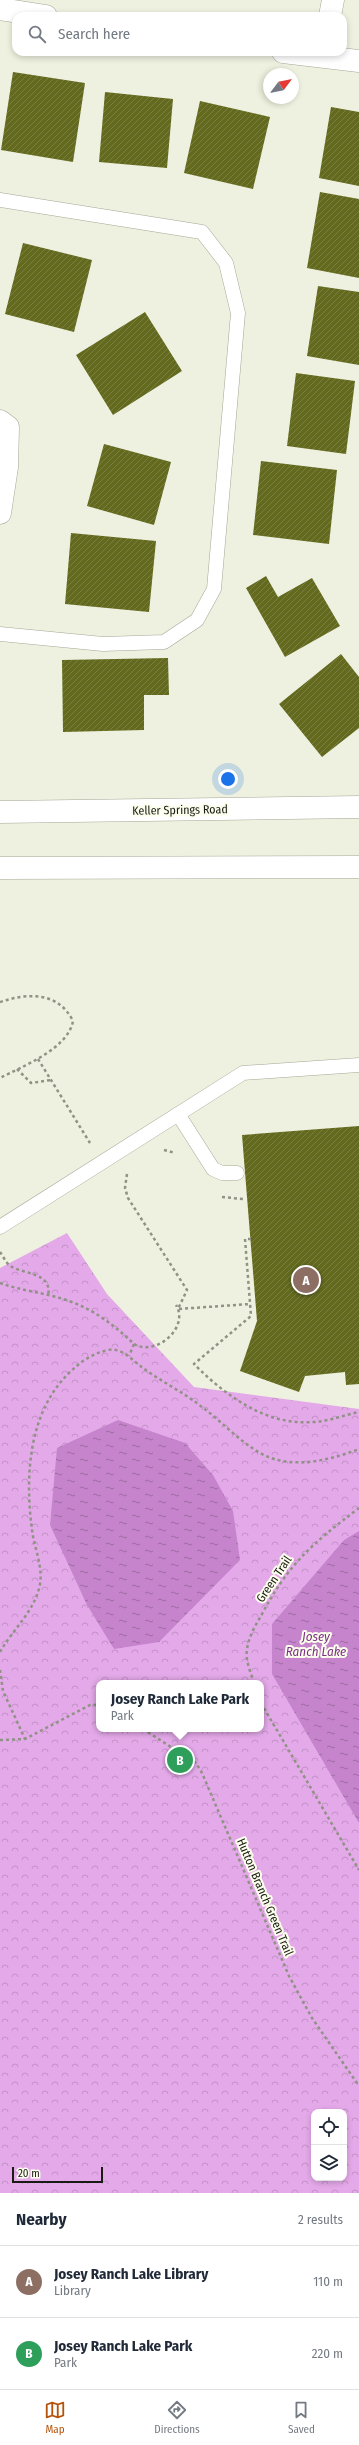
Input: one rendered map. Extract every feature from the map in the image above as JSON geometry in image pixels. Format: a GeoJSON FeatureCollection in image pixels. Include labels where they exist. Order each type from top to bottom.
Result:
{"type":"FeatureCollection","features":[{"type":"Feature","properties":{"kind":"main road"},"geometry":{"type":"LineString","coordinates":[[331,12],[333,0]]}},
{"type":"Feature","properties":{"kind":"main road"},"geometry":{"type":"LineString","coordinates":[[0,9],[20,12]]}},
{"type":"Feature","properties":{"kind":"main road"},"geometry":{"type":"LineString","coordinates":[[329,56],[359,61]]}},
{"type":"Feature","properties":{"kind":"main road"},"geometry":{"type":"LineString","coordinates":[[0,421],[8,427],[7,467],[0,513]]}},
{"type":"Feature","properties":{"kind":"main road","name":"Keller Springs Road"},"geometry":{"type":"LineString","coordinates":[[0,812],[359,807]]}},
{"type":"Feature","properties":{"kind":"main road"},"geometry":{"type":"LineString","coordinates":[[0,868],[359,867]]}},
{"type":"Feature","properties":{"kind":"lane"},"geometry":{"type":"LineString","coordinates":[[0,200],[202,232],[226,263],[238,313],[214,589],[197,620],[164,642],[103,644],[0,634]]}},
{"type":"Feature","properties":{"kind":"lane"},"geometry":{"type":"LineString","coordinates":[[0,1227],[243,1073],[359,1065]]}},
{"type":"Feature","properties":{"kind":"lane"},"geometry":{"type":"LineString","coordinates":[[178,1114],[213,1169],[222,1173],[237,1173]]}},
{"type":"Feature","properties":{"kind":"path"},"geometry":{"type":"LineString","coordinates":[[0,1002],[20,995],[51,999],[61,1005],[69,1013],[72,1021],[71,1029],[63,1039],[38,1059],[0,1078]]}},
{"type":"Feature","properties":{"kind":"path"},"geometry":{"type":"LineString","coordinates":[[38,1059],[80,1127]]}},
{"type":"Feature","properties":{"kind":"path"},"geometry":{"type":"LineString","coordinates":[[17,1069],[31,1083],[51,1080]]}},
{"type":"Feature","properties":{"kind":"path"},"geometry":{"type":"LineString","coordinates":[[157,1152],[163,1150],[176,1153]]}},
{"type":"Feature","properties":{"kind":"path"},"geometry":{"type":"LineString","coordinates":[[131,1169],[124,1182],[128,1198],[187,1290],[178,1309]]}},
{"type":"Feature","properties":{"kind":"path"},"geometry":{"type":"LineString","coordinates":[[216,1195],[243,1199]]}},
{"type":"Feature","properties":{"kind":"path"},"geometry":{"type":"LineString","coordinates":[[251,1239],[245,1239],[251,1316],[194,1364],[231,1397],[247,1406],[291,1422],[327,1421],[359,1412]]}},
{"type":"Feature","properties":{"kind":"path"},"geometry":{"type":"LineString","coordinates":[[0,1252],[9,1264],[36,1274],[46,1282],[49,1286],[48,1296]]}},
{"type":"Feature","properties":{"kind":"path"},"geometry":{"type":"LineString","coordinates":[[0,1283],[70,1301],[91,1311],[115,1326],[134,1344],[144,1348],[154,1346],[164,1341],[177,1326],[180,1316],[176,1305]]}},
{"type":"Feature","properties":{"kind":"path"},"geometry":{"type":"LineString","coordinates":[[178,1309],[250,1304]]}},
{"type":"Feature","properties":{"kind":"path"},"geometry":{"type":"LineString","coordinates":[[128,1356],[134,1344]]}},
{"type":"Feature","properties":{"kind":"path"},"geometry":{"type":"LineString","coordinates":[[0,1652],[30,1611],[40,1583],[29,1504],[35,1427],[42,1408],[55,1386],[78,1363],[94,1353],[113,1349],[128,1356],[144,1368],[178,1388],[251,1446],[272,1458],[295,1462],[326,1460],[359,1449]]}},
{"type":"Feature","properties":{"kind":"path","name":"Green Trail"},"geometry":{"type":"LineString","coordinates":[[253,1680],[246,1651],[252,1632],[270,1598],[297,1559],[320,1537],[359,1508]]}},
{"type":"Feature","properties":{"kind":"path"},"geometry":{"type":"LineString","coordinates":[[0,1670],[3,1691],[25,1739]]}},
{"type":"Feature","properties":{"kind":"path"},"geometry":{"type":"LineString","coordinates":[[0,1740],[25,1739],[90,1705],[96,1705]]}},
{"type":"Feature","properties":{"kind":"path"},"geometry":{"type":"LineString","coordinates":[[264,1708],[359,1870]]}},
{"type":"Feature","properties":{"kind":"path","name":"Hutton Branch Green Trail"},"geometry":{"type":"LineString","coordinates":[[148,1732],[196,1763],[209,1786],[289,1976],[312,2018],[359,2086]]}},
{"type":"Feature","properties":{"kind":"green space"},"geometry":{"type":"Polygon","coordinates":[[[67,1233],[107,1294],[194,1387],[359,1409],[359,2193],[0,2193],[0,1268],[67,1233]]]}},
{"type":"Feature","properties":{"kind":"water"},"geometry":{"type":"Polygon","coordinates":[[[118,1420],[185,1443],[213,1475],[233,1511],[240,1560],[159,1642],[114,1649],[87,1605],[50,1525],[57,1448],[118,1420]]]}},
{"type":"Feature","properties":{"kind":"water","name":"Josey Ranch Lake"},"geometry":{"type":"Polygon","coordinates":[[[359,1531],[359,1823],[272,1674],[272,1624],[344,1540],[359,1531]]]}},
{"type":"Feature","properties":{"kind":"building"},"geometry":{"type":"Polygon","coordinates":[[[13,72],[85,83],[73,162],[1,150],[13,72]]]}},
{"type":"Feature","properties":{"kind":"building"},"geometry":{"type":"Polygon","coordinates":[[[105,92],[173,99],[167,168],[99,162],[105,92]]]}},
{"type":"Feature","properties":{"kind":"building"},"geometry":{"type":"Polygon","coordinates":[[[200,101],[270,117],[253,189],[184,173],[200,101]]]}},
{"type":"Feature","properties":{"kind":"building"},"geometry":{"type":"Polygon","coordinates":[[[331,107],[359,112],[359,186],[319,178],[331,107]]]}},
{"type":"Feature","properties":{"kind":"building"},"geometry":{"type":"Polygon","coordinates":[[[320,192],[359,199],[359,278],[307,268],[320,192]]]}},
{"type":"Feature","properties":{"kind":"building"},"geometry":{"type":"Polygon","coordinates":[[[23,243],[92,260],[74,332],[5,314],[23,243]]]}},
{"type":"Feature","properties":{"kind":"building"},"geometry":{"type":"Polygon","coordinates":[[[318,286],[359,292],[359,365],[307,356],[318,286]]]}},
{"type":"Feature","properties":{"kind":"building"},"geometry":{"type":"Polygon","coordinates":[[[145,312],[182,371],[113,415],[76,355],[145,312]]]}},
{"type":"Feature","properties":{"kind":"building"},"geometry":{"type":"Polygon","coordinates":[[[296,373],[355,381],[346,454],[287,446],[296,373]]]}},
{"type":"Feature","properties":{"kind":"building"},"geometry":{"type":"Polygon","coordinates":[[[104,444],[171,462],[154,525],[87,506],[104,444]]]}},
{"type":"Feature","properties":{"kind":"building"},"geometry":{"type":"Polygon","coordinates":[[[261,461],[337,470],[329,544],[253,535],[261,461]]]}},
{"type":"Feature","properties":{"kind":"building"},"geometry":{"type":"Polygon","coordinates":[[[71,533],[156,541],[149,612],[65,604],[71,533]]]}},
{"type":"Feature","properties":{"kind":"building"},"geometry":{"type":"Polygon","coordinates":[[[266,576],[278,597],[312,578],[340,626],[285,657],[246,588],[266,576]]]}},
{"type":"Feature","properties":{"kind":"building"},"geometry":{"type":"Polygon","coordinates":[[[341,654],[359,677],[359,728],[322,757],[279,704],[341,654]]]}},
{"type":"Feature","properties":{"kind":"building"},"geometry":{"type":"Polygon","coordinates":[[[168,658],[169,695],[144,695],[144,730],[63,732],[62,660],[168,658]]]}},
{"type":"Feature","properties":{"kind":"building"},"geometry":{"type":"Polygon","coordinates":[[[359,1126],[359,1384],[346,1385],[345,1372],[305,1376],[299,1392],[240,1371],[257,1321],[242,1135],[359,1126]]]}},
{"type":"Feature","properties":{"kind":"place","name":"Josey Ranch Lake Library"},"geometry":{"type":"Point","coordinates":[306,1280]}},
{"type":"Feature","properties":{"kind":"place","name":"Josey Ranch Lake Park"},"geometry":{"type":"Point","coordinates":[180,1760]}}]}
